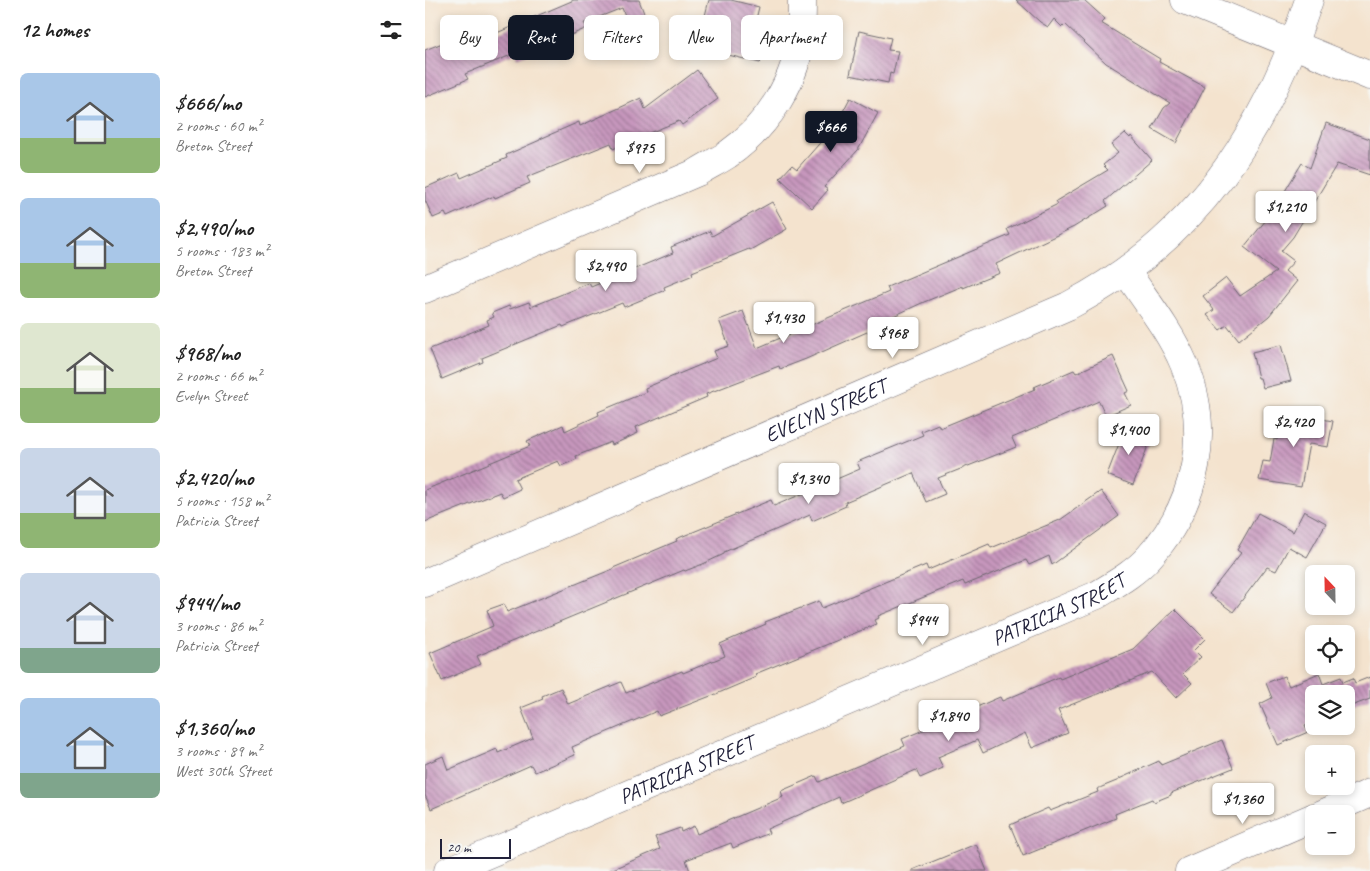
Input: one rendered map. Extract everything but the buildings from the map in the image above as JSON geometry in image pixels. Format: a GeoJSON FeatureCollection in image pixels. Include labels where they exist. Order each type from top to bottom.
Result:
{"type":"FeatureCollection","features":[{"type":"Feature","properties":{"kind":"street"},"geometry":{"type":"LineString","coordinates":[[425,289],[698,172],[727,155],[754,132],[769,115],[786,86],[801,32],[802,0]]}},
{"type":"Feature","properties":{"kind":"street"},"geometry":{"type":"LineString","coordinates":[[1185,0],[1370,76]]}},
{"type":"Feature","properties":{"kind":"street","name":"EVELYN STREET"},"geometry":{"type":"LineString","coordinates":[[425,583],[1069,306],[1086,297],[1161,244],[1215,187],[1253,128],[1283,70],[1309,0]]}},
{"type":"Feature","properties":{"kind":"street","name":"PATRICIA STREET"},"geometry":{"type":"LineString","coordinates":[[448,871],[1097,595],[1142,564],[1172,529],[1187,500],[1196,466],[1199,430],[1196,401],[1182,358],[1172,339],[1125,271]]}},
{"type":"Feature","properties":{"kind":"street"},"geometry":{"type":"LineString","coordinates":[[1343,805],[1370,793]]}},
{"type":"Feature","properties":{"kind":"street"},"geometry":{"type":"LineString","coordinates":[[1189,871],[1305,821]]}}]}
